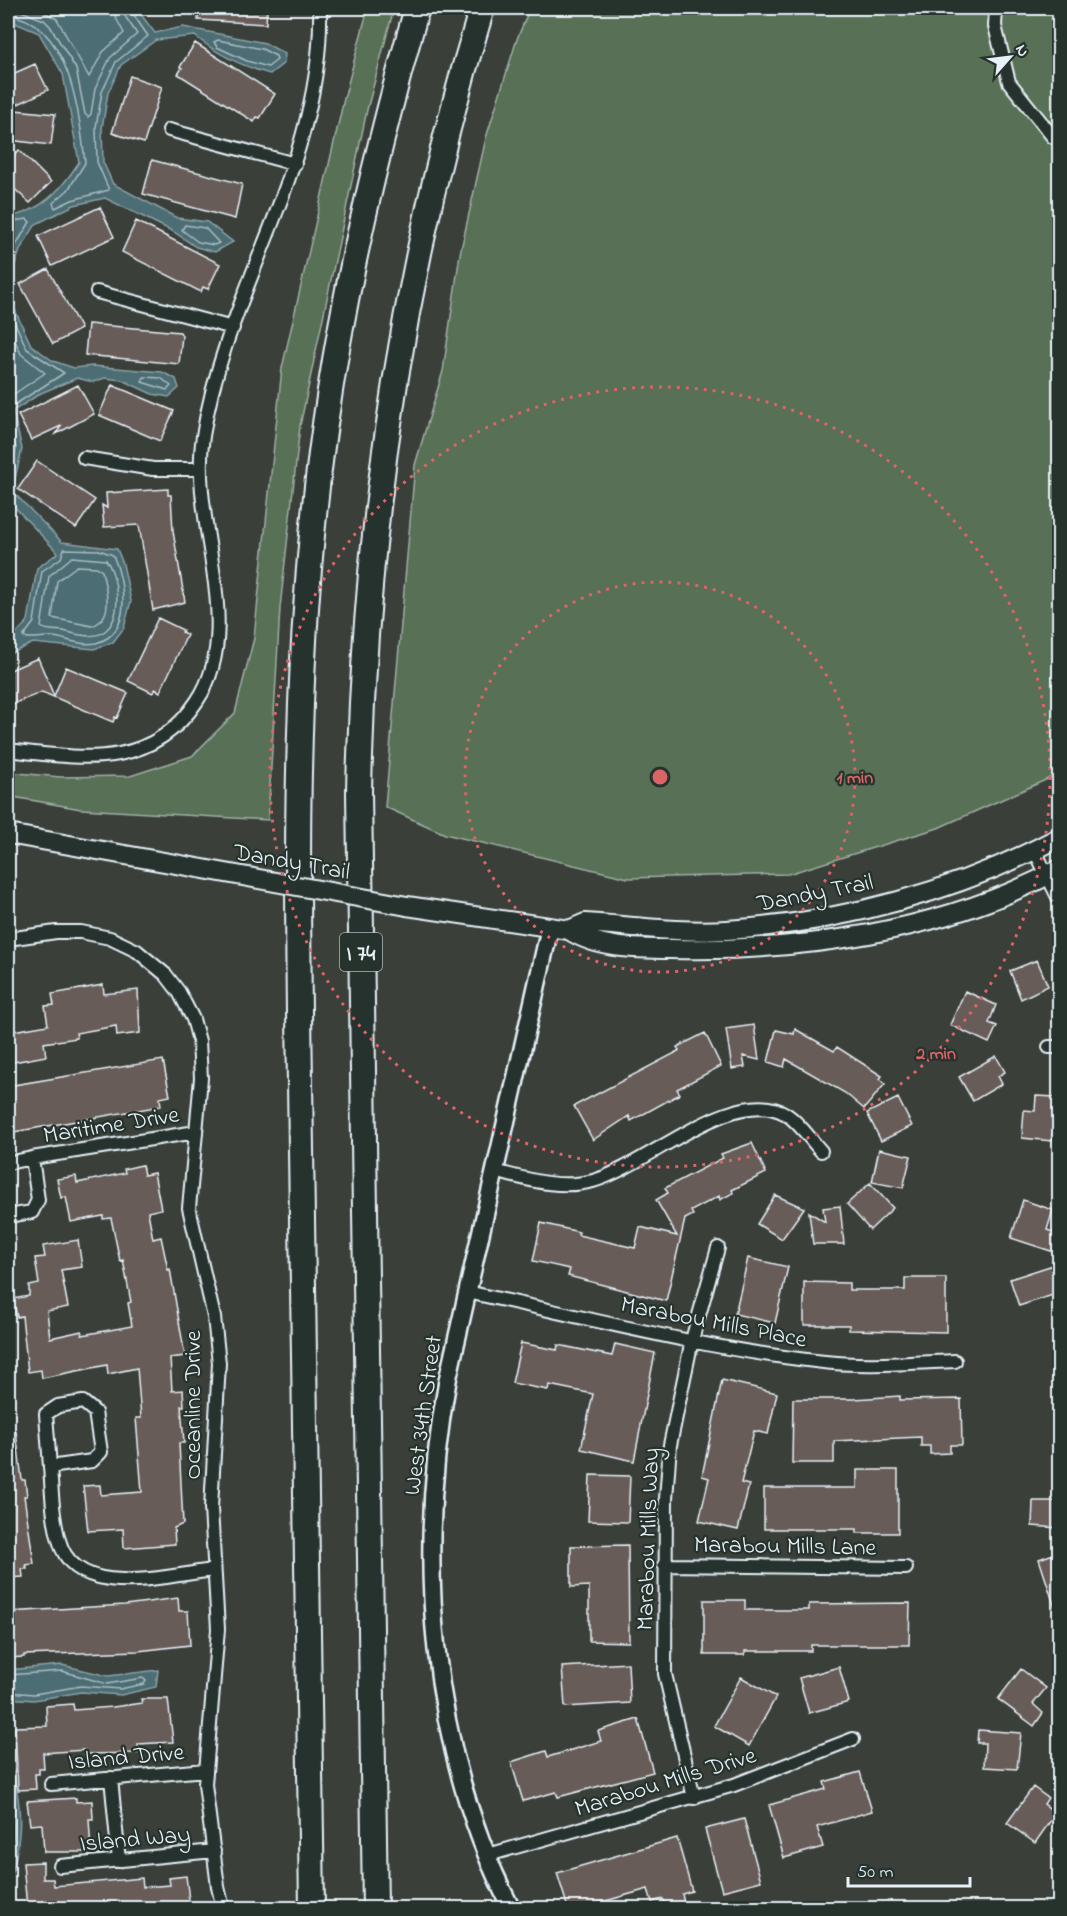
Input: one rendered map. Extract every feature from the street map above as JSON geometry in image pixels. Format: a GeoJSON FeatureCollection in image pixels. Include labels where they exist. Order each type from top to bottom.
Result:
{"type":"FeatureCollection","features":[{"type":"Feature","properties":{"kind":"highway"},"geometry":{"type":"LineString","coordinates":[[312,1908],[297,863],[303,640],[322,444],[343,311],[387,111],[417,8]]}},
{"type":"Feature","properties":{"kind":"highway","name":"I 74"},"geometry":{"type":"LineString","coordinates":[[375,1908],[359,815],[366,621],[381,474],[404,328],[451,117],[482,8]]}},
{"type":"Feature","properties":{"kind":"main road","name":"Dandy Trail"},"geometry":{"type":"LineString","coordinates":[[8,834],[407,906],[569,930],[583,940],[660,949],[795,945],[861,935],[941,916],[1053,873]]}},
{"type":"Feature","properties":{"kind":"main road","name":"Dandy Trail"},"geometry":{"type":"LineString","coordinates":[[569,930],[585,924],[724,931],[818,919],[894,901],[967,879],[1035,851],[1059,837]]}},
{"type":"Feature","properties":{"kind":"street"},"geometry":{"type":"LineString","coordinates":[[8,750],[88,759],[125,754],[166,734],[192,708],[213,667],[219,623],[204,522],[202,445],[219,364],[295,164],[314,94],[319,57],[320,8]]}},
{"type":"Feature","properties":{"kind":"street"},"geometry":{"type":"LineString","coordinates":[[996,8],[995,26],[1009,82],[1053,137],[1059,138]]}},
{"type":"Feature","properties":{"kind":"street"},"geometry":{"type":"LineString","coordinates":[[169,130],[295,164]]}},
{"type":"Feature","properties":{"kind":"street"},"geometry":{"type":"LineString","coordinates":[[97,292],[234,328]]}},
{"type":"Feature","properties":{"kind":"street"},"geometry":{"type":"LineString","coordinates":[[84,458],[153,469],[201,470]]}},
{"type":"Feature","properties":{"kind":"street"},"geometry":{"type":"LineString","coordinates":[[1035,851],[1053,873],[1059,901]]}},
{"type":"Feature","properties":{"kind":"street","name":"West 34th Street"},"geometry":{"type":"LineString","coordinates":[[512,1908],[488,1855],[467,1794],[451,1731],[435,1636],[431,1523],[437,1442],[467,1292],[550,927]]}},
{"type":"Feature","properties":{"kind":"street","name":"Oceanline Drive"},"geometry":{"type":"LineString","coordinates":[[8,939],[56,932],[96,934],[137,951],[166,975],[188,1005],[199,1041],[201,1078],[189,1208],[214,1317],[219,1363],[211,1508],[218,1629],[205,1770],[223,1908]]}},
{"type":"Feature","properties":{"kind":"street"},"geometry":{"type":"LineString","coordinates":[[494,1171],[554,1185],[592,1181],[620,1170],[729,1111],[753,1106],[764,1106],[784,1113],[821,1151]]}},
{"type":"Feature","properties":{"kind":"street","name":"Maritime Drive"},"geometry":{"type":"LineString","coordinates":[[8,1162],[196,1132]]}},
{"type":"Feature","properties":{"kind":"street","name":"Maritime Drive"},"geometry":{"type":"LineString","coordinates":[[8,1216],[32,1212],[38,1205],[32,1158]]}},
{"type":"Feature","properties":{"kind":"street","name":"Marabou Mills Way"},"geometry":{"type":"LineString","coordinates":[[694,1798],[667,1689],[664,1565],[670,1445],[692,1340],[717,1248]]}},
{"type":"Feature","properties":{"kind":"street","name":"Marabou Mills Place"},"geometry":{"type":"LineString","coordinates":[[467,1292],[692,1340],[815,1361],[873,1364],[956,1361]]}},
{"type":"Feature","properties":{"kind":"street"},"geometry":{"type":"LineString","coordinates":[[50,1467],[90,1462],[101,1452],[93,1408],[83,1402],[58,1406],[48,1411],[44,1422],[58,1539],[64,1554],[80,1571],[111,1581],[214,1570]]}},
{"type":"Feature","properties":{"kind":"street","name":"Marabou Mills Lane"},"geometry":{"type":"LineString","coordinates":[[664,1565],[906,1568]]}},
{"type":"Feature","properties":{"kind":"street","name":"Marabou Mills Drive"},"geometry":{"type":"LineString","coordinates":[[488,1855],[694,1798],[852,1739]]}},
{"type":"Feature","properties":{"kind":"street","name":"Island Drive"},"geometry":{"type":"LineString","coordinates":[[51,1784],[205,1770]]}},
{"type":"Feature","properties":{"kind":"street"},"geometry":{"type":"LineString","coordinates":[[111,1778],[119,1861]]}},
{"type":"Feature","properties":{"kind":"street","name":"Island Way"},"geometry":{"type":"LineString","coordinates":[[60,1866],[214,1851]]}},
{"type":"Feature","properties":{"kind":"green space"},"geometry":{"type":"Polygon","coordinates":[[[368,8],[394,8],[367,110],[300,426],[280,608],[268,820],[81,809],[8,796],[8,772],[60,777],[130,776],[192,756],[235,713],[254,638],[282,368],[344,99],[368,8]]]}},
{"type":"Feature","properties":{"kind":"green space"},"geometry":{"type":"Polygon","coordinates":[[[530,8],[1059,8],[1059,774],[938,828],[788,874],[628,878],[445,834],[385,807],[415,465],[443,371],[460,254],[486,138],[517,39],[530,8]]]}},
{"type":"Feature","properties":{"kind":"water"},"geometry":{"type":"Polygon","coordinates":[[[8,8],[136,8],[155,33],[183,27],[265,43],[285,54],[284,63],[270,74],[230,59],[195,36],[156,40],[121,65],[108,93],[102,128],[103,162],[113,184],[177,218],[207,222],[233,242],[215,252],[196,247],[174,232],[105,198],[74,205],[36,224],[21,248],[11,275],[14,308],[31,345],[53,361],[74,368],[93,366],[162,372],[176,379],[179,388],[169,397],[152,394],[122,380],[105,378],[93,382],[77,378],[41,393],[13,411],[22,449],[12,491],[62,542],[117,549],[123,564],[131,601],[124,628],[113,642],[94,649],[33,643],[8,655],[8,642],[28,621],[37,568],[58,553],[8,500],[8,217],[40,205],[65,182],[79,162],[63,74],[39,33],[8,20],[8,8]]]}},
{"type":"Feature","properties":{"kind":"water"},"geometry":{"type":"Polygon","coordinates":[[[62,1665],[108,1676],[158,1670],[156,1687],[121,1695],[81,1692],[34,1700],[8,1698],[8,1670],[62,1665]]]}},
{"type":"Feature","properties":{"kind":"water"},"geometry":{"type":"Polygon","coordinates":[[[8,1757],[17,1792],[20,1823],[19,1839],[8,1890],[8,1757]]]}},
{"type":"Feature","properties":{"kind":"building"},"geometry":{"type":"Polygon","coordinates":[[[199,8],[267,8],[266,24],[198,20],[199,8]]]}},
{"type":"Feature","properties":{"kind":"building"},"geometry":{"type":"Polygon","coordinates":[[[195,43],[275,94],[260,118],[257,117],[254,122],[178,74],[195,43]]]}},
{"type":"Feature","properties":{"kind":"building"},"geometry":{"type":"Polygon","coordinates":[[[35,64],[48,90],[14,106],[8,94],[8,76],[35,64]]]}},
{"type":"Feature","properties":{"kind":"building"},"geometry":{"type":"Polygon","coordinates":[[[130,76],[162,87],[144,143],[112,133],[130,76]]]}},
{"type":"Feature","properties":{"kind":"building"},"geometry":{"type":"Polygon","coordinates":[[[15,110],[55,114],[51,145],[8,140],[15,110]]]}},
{"type":"Feature","properties":{"kind":"building"},"geometry":{"type":"Polygon","coordinates":[[[19,150],[51,182],[30,203],[8,183],[8,161],[19,150]]]}},
{"type":"Feature","properties":{"kind":"building"},"geometry":{"type":"Polygon","coordinates":[[[152,160],[242,184],[235,219],[143,194],[152,160]]]}},
{"type":"Feature","properties":{"kind":"building"},"geometry":{"type":"Polygon","coordinates":[[[100,207],[114,237],[52,266],[38,236],[100,207]]]}},
{"type":"Feature","properties":{"kind":"building"},"geometry":{"type":"Polygon","coordinates":[[[136,221],[220,264],[208,289],[203,287],[201,292],[122,252],[136,221]]]}},
{"type":"Feature","properties":{"kind":"building"},"geometry":{"type":"Polygon","coordinates":[[[48,269],[81,329],[53,344],[20,284],[48,269]]]}},
{"type":"Feature","properties":{"kind":"building"},"geometry":{"type":"Polygon","coordinates":[[[88,324],[180,332],[182,336],[179,364],[85,355],[88,324]]]}},
{"type":"Feature","properties":{"kind":"building"},"geometry":{"type":"Polygon","coordinates":[[[78,385],[94,414],[56,434],[61,426],[31,440],[18,415],[78,385]]]}},
{"type":"Feature","properties":{"kind":"building"},"geometry":{"type":"Polygon","coordinates":[[[112,385],[174,411],[160,441],[99,415],[112,385]]]}},
{"type":"Feature","properties":{"kind":"building"},"geometry":{"type":"Polygon","coordinates":[[[37,461],[95,500],[76,528],[18,489],[37,461]]]}},
{"type":"Feature","properties":{"kind":"building"},"geometry":{"type":"Polygon","coordinates":[[[168,489],[168,495],[171,495],[173,531],[185,602],[153,610],[139,525],[104,527],[102,505],[107,508],[106,493],[168,489]]]}},
{"type":"Feature","properties":{"kind":"building"},"geometry":{"type":"Polygon","coordinates":[[[158,618],[183,630],[182,632],[187,635],[160,692],[155,689],[153,693],[128,681],[158,618]]]}},
{"type":"Feature","properties":{"kind":"building"},"geometry":{"type":"Polygon","coordinates":[[[38,658],[54,696],[66,667],[128,693],[117,718],[115,717],[113,722],[42,692],[8,706],[8,671],[38,658]]]}},
{"type":"Feature","properties":{"kind":"building"},"geometry":{"type":"Polygon","coordinates":[[[1037,960],[1048,986],[1021,999],[1010,971],[1037,960]]]}},
{"type":"Feature","properties":{"kind":"building"},"geometry":{"type":"Polygon","coordinates":[[[103,985],[104,994],[138,990],[140,1033],[117,1036],[116,1026],[76,1033],[77,1038],[44,1043],[46,1056],[8,1063],[8,1032],[48,1025],[45,1006],[54,1005],[52,994],[103,985]]]}},
{"type":"Feature","properties":{"kind":"building"},"geometry":{"type":"Polygon","coordinates":[[[965,991],[996,1005],[989,1023],[997,1026],[989,1043],[950,1025],[965,991]]]}},
{"type":"Feature","properties":{"kind":"building"},"geometry":{"type":"Polygon","coordinates":[[[754,1025],[759,1060],[743,1056],[745,1067],[732,1069],[726,1029],[754,1025]]]}},
{"type":"Feature","properties":{"kind":"building"},"geometry":{"type":"Polygon","coordinates":[[[795,1029],[834,1051],[837,1047],[882,1076],[880,1079],[885,1084],[864,1109],[845,1093],[786,1059],[784,1067],[768,1062],[776,1030],[794,1034],[795,1029]]]}},
{"type":"Feature","properties":{"kind":"building"},"geometry":{"type":"Polygon","coordinates":[[[705,1033],[721,1066],[677,1089],[680,1094],[631,1121],[629,1116],[593,1140],[574,1106],[679,1051],[677,1047],[705,1033]]]}},
{"type":"Feature","properties":{"kind":"building"},"geometry":{"type":"Polygon","coordinates":[[[996,1056],[1005,1072],[998,1076],[1002,1084],[973,1101],[959,1077],[996,1056]]]}},
{"type":"Feature","properties":{"kind":"building"},"geometry":{"type":"Polygon","coordinates":[[[163,1060],[170,1096],[160,1098],[161,1106],[8,1133],[8,1086],[163,1060]]]}},
{"type":"Feature","properties":{"kind":"building"},"geometry":{"type":"Polygon","coordinates":[[[1036,1096],[1056,1097],[1052,1141],[1022,1138],[1024,1110],[1035,1111],[1036,1096]]]}},
{"type":"Feature","properties":{"kind":"building"},"geometry":{"type":"Polygon","coordinates":[[[898,1098],[912,1126],[881,1141],[867,1113],[898,1098]]]}},
{"type":"Feature","properties":{"kind":"building"},"geometry":{"type":"Polygon","coordinates":[[[752,1143],[766,1173],[732,1190],[733,1193],[720,1200],[719,1196],[691,1211],[693,1215],[685,1219],[666,1301],[568,1276],[570,1269],[533,1261],[541,1223],[579,1232],[578,1235],[635,1248],[640,1227],[677,1236],[656,1200],[668,1193],[665,1188],[723,1158],[721,1154],[752,1143]]]}},
{"type":"Feature","properties":{"kind":"building"},"geometry":{"type":"Polygon","coordinates":[[[879,1149],[911,1156],[903,1188],[872,1182],[879,1149]]]}},
{"type":"Feature","properties":{"kind":"building"},"geometry":{"type":"Polygon","coordinates":[[[142,1165],[144,1175],[154,1173],[161,1209],[148,1212],[153,1239],[161,1237],[168,1270],[170,1269],[185,1356],[170,1358],[172,1391],[183,1390],[184,1406],[181,1406],[184,1443],[179,1443],[183,1524],[174,1528],[175,1544],[124,1548],[123,1529],[88,1531],[83,1486],[100,1485],[101,1495],[142,1492],[136,1418],[141,1418],[137,1368],[108,1374],[107,1365],[42,1378],[41,1370],[28,1372],[22,1316],[17,1317],[13,1299],[29,1296],[29,1286],[39,1284],[35,1258],[45,1257],[43,1246],[78,1240],[82,1267],[61,1270],[68,1307],[47,1311],[50,1338],[82,1331],[82,1335],[132,1326],[128,1303],[131,1302],[123,1260],[120,1261],[111,1218],[103,1219],[103,1216],[71,1222],[66,1197],[61,1198],[57,1179],[76,1176],[77,1183],[125,1173],[124,1169],[142,1165]]]}},
{"type":"Feature","properties":{"kind":"building"},"geometry":{"type":"Polygon","coordinates":[[[870,1183],[893,1208],[870,1230],[847,1204],[870,1183]]]}},
{"type":"Feature","properties":{"kind":"building"},"geometry":{"type":"Polygon","coordinates":[[[775,1195],[804,1208],[782,1239],[757,1224],[775,1195]]]}},
{"type":"Feature","properties":{"kind":"building"},"geometry":{"type":"Polygon","coordinates":[[[1023,1200],[1053,1210],[1047,1230],[1059,1234],[1054,1252],[1011,1238],[1023,1200]]]}},
{"type":"Feature","properties":{"kind":"building"},"geometry":{"type":"Polygon","coordinates":[[[840,1206],[844,1244],[813,1244],[809,1212],[825,1222],[823,1208],[840,1206]]]}},
{"type":"Feature","properties":{"kind":"building"},"geometry":{"type":"Polygon","coordinates":[[[748,1258],[788,1267],[775,1323],[735,1314],[748,1258]]]}},
{"type":"Feature","properties":{"kind":"building"},"geometry":{"type":"Polygon","coordinates":[[[1053,1265],[1059,1293],[1019,1306],[1010,1279],[1053,1265]]]}},
{"type":"Feature","properties":{"kind":"building"},"geometry":{"type":"Polygon","coordinates":[[[905,1278],[946,1278],[946,1332],[849,1330],[849,1325],[804,1325],[804,1282],[849,1283],[849,1290],[905,1290],[905,1278]]]}},
{"type":"Feature","properties":{"kind":"building"},"geometry":{"type":"Polygon","coordinates":[[[521,1343],[557,1350],[558,1345],[612,1356],[615,1344],[655,1353],[634,1461],[581,1449],[593,1394],[549,1385],[548,1390],[512,1383],[521,1343]]]}},
{"type":"Feature","properties":{"kind":"building"},"geometry":{"type":"Polygon","coordinates":[[[722,1380],[777,1393],[768,1434],[754,1431],[741,1483],[749,1485],[738,1530],[699,1521],[709,1478],[702,1476],[722,1380]]]}},
{"type":"Feature","properties":{"kind":"building"},"geometry":{"type":"Polygon","coordinates":[[[900,1396],[900,1400],[961,1399],[962,1445],[950,1445],[950,1453],[930,1454],[930,1446],[921,1446],[921,1437],[834,1441],[834,1463],[792,1463],[793,1399],[900,1396]]]}},
{"type":"Feature","properties":{"kind":"building"},"geometry":{"type":"Polygon","coordinates":[[[16,1431],[22,1480],[25,1480],[27,1496],[24,1496],[34,1564],[26,1565],[27,1569],[22,1569],[23,1577],[8,1578],[8,1432],[16,1431]]]}},
{"type":"Feature","properties":{"kind":"building"},"geometry":{"type":"Polygon","coordinates":[[[857,1470],[898,1470],[898,1533],[857,1533],[857,1529],[764,1529],[764,1488],[857,1488],[857,1470]]]}},
{"type":"Feature","properties":{"kind":"building"},"geometry":{"type":"Polygon","coordinates":[[[590,1475],[630,1476],[628,1522],[588,1521],[590,1475]]]}},
{"type":"Feature","properties":{"kind":"building"},"geometry":{"type":"Polygon","coordinates":[[[1033,1501],[1059,1501],[1059,1528],[1032,1526],[1033,1501]]]}},
{"type":"Feature","properties":{"kind":"building"},"geometry":{"type":"Polygon","coordinates":[[[628,1545],[629,1642],[589,1641],[589,1586],[571,1587],[571,1546],[628,1545]]]}},
{"type":"Feature","properties":{"kind":"building"},"geometry":{"type":"Polygon","coordinates":[[[1059,1552],[1059,1614],[1057,1614],[1039,1559],[1059,1552]]]}},
{"type":"Feature","properties":{"kind":"building"},"geometry":{"type":"Polygon","coordinates":[[[178,1598],[179,1611],[188,1611],[190,1645],[138,1651],[24,1655],[24,1657],[8,1658],[8,1612],[125,1605],[178,1598]]]}},
{"type":"Feature","properties":{"kind":"building"},"geometry":{"type":"Polygon","coordinates":[[[704,1600],[745,1600],[745,1610],[809,1610],[809,1604],[910,1603],[909,1645],[811,1645],[811,1651],[745,1651],[745,1655],[704,1655],[704,1600]]]}},
{"type":"Feature","properties":{"kind":"building"},"geometry":{"type":"Polygon","coordinates":[[[628,1663],[630,1703],[565,1707],[562,1667],[628,1663]]]}},
{"type":"Feature","properties":{"kind":"building"},"geometry":{"type":"Polygon","coordinates":[[[839,1667],[849,1702],[809,1713],[799,1678],[839,1667]]]}},
{"type":"Feature","properties":{"kind":"building"},"geometry":{"type":"Polygon","coordinates":[[[1021,1669],[1046,1688],[1033,1704],[1043,1713],[1034,1726],[998,1699],[1021,1669]]]}},
{"type":"Feature","properties":{"kind":"building"},"geometry":{"type":"Polygon","coordinates":[[[741,1677],[776,1697],[749,1746],[714,1726],[741,1677]]]}},
{"type":"Feature","properties":{"kind":"building"},"geometry":{"type":"Polygon","coordinates":[[[141,1699],[168,1699],[173,1742],[138,1744],[139,1753],[84,1754],[84,1750],[43,1753],[44,1769],[39,1769],[39,1774],[35,1774],[36,1789],[18,1790],[15,1727],[47,1726],[46,1706],[73,1704],[74,1710],[142,1703],[141,1699]]]}},
{"type":"Feature","properties":{"kind":"building"},"geometry":{"type":"Polygon","coordinates":[[[638,1719],[653,1772],[558,1797],[556,1792],[523,1801],[511,1762],[546,1751],[548,1757],[601,1741],[598,1731],[638,1719]]]}},
{"type":"Feature","properties":{"kind":"building"},"geometry":{"type":"Polygon","coordinates":[[[978,1730],[1021,1733],[1017,1769],[984,1767],[985,1743],[977,1743],[978,1730]]]}},
{"type":"Feature","properties":{"kind":"building"},"geometry":{"type":"Polygon","coordinates":[[[860,1772],[872,1811],[817,1827],[823,1847],[784,1858],[769,1805],[826,1789],[824,1782],[860,1772]]]}},
{"type":"Feature","properties":{"kind":"building"},"geometry":{"type":"Polygon","coordinates":[[[1033,1787],[1048,1798],[1044,1804],[1056,1813],[1035,1843],[1007,1823],[1033,1787]]]}},
{"type":"Feature","properties":{"kind":"building"},"geometry":{"type":"Polygon","coordinates":[[[76,1798],[76,1802],[92,1801],[93,1819],[89,1819],[91,1852],[44,1852],[42,1824],[30,1825],[27,1801],[76,1798]]]}},
{"type":"Feature","properties":{"kind":"building"},"geometry":{"type":"Polygon","coordinates":[[[744,1819],[761,1881],[722,1891],[705,1829],[744,1819]]]}},
{"type":"Feature","properties":{"kind":"building"},"geometry":{"type":"Polygon","coordinates":[[[677,1838],[692,1891],[682,1894],[684,1903],[665,1908],[663,1899],[652,1902],[648,1889],[581,1908],[568,1908],[557,1873],[677,1838]]]}},
{"type":"Feature","properties":{"kind":"building"},"geometry":{"type":"Polygon","coordinates":[[[43,1862],[43,1879],[53,1879],[54,1886],[142,1878],[143,1887],[170,1885],[169,1878],[186,1876],[190,1908],[27,1908],[23,1863],[43,1862]]]}}]}
